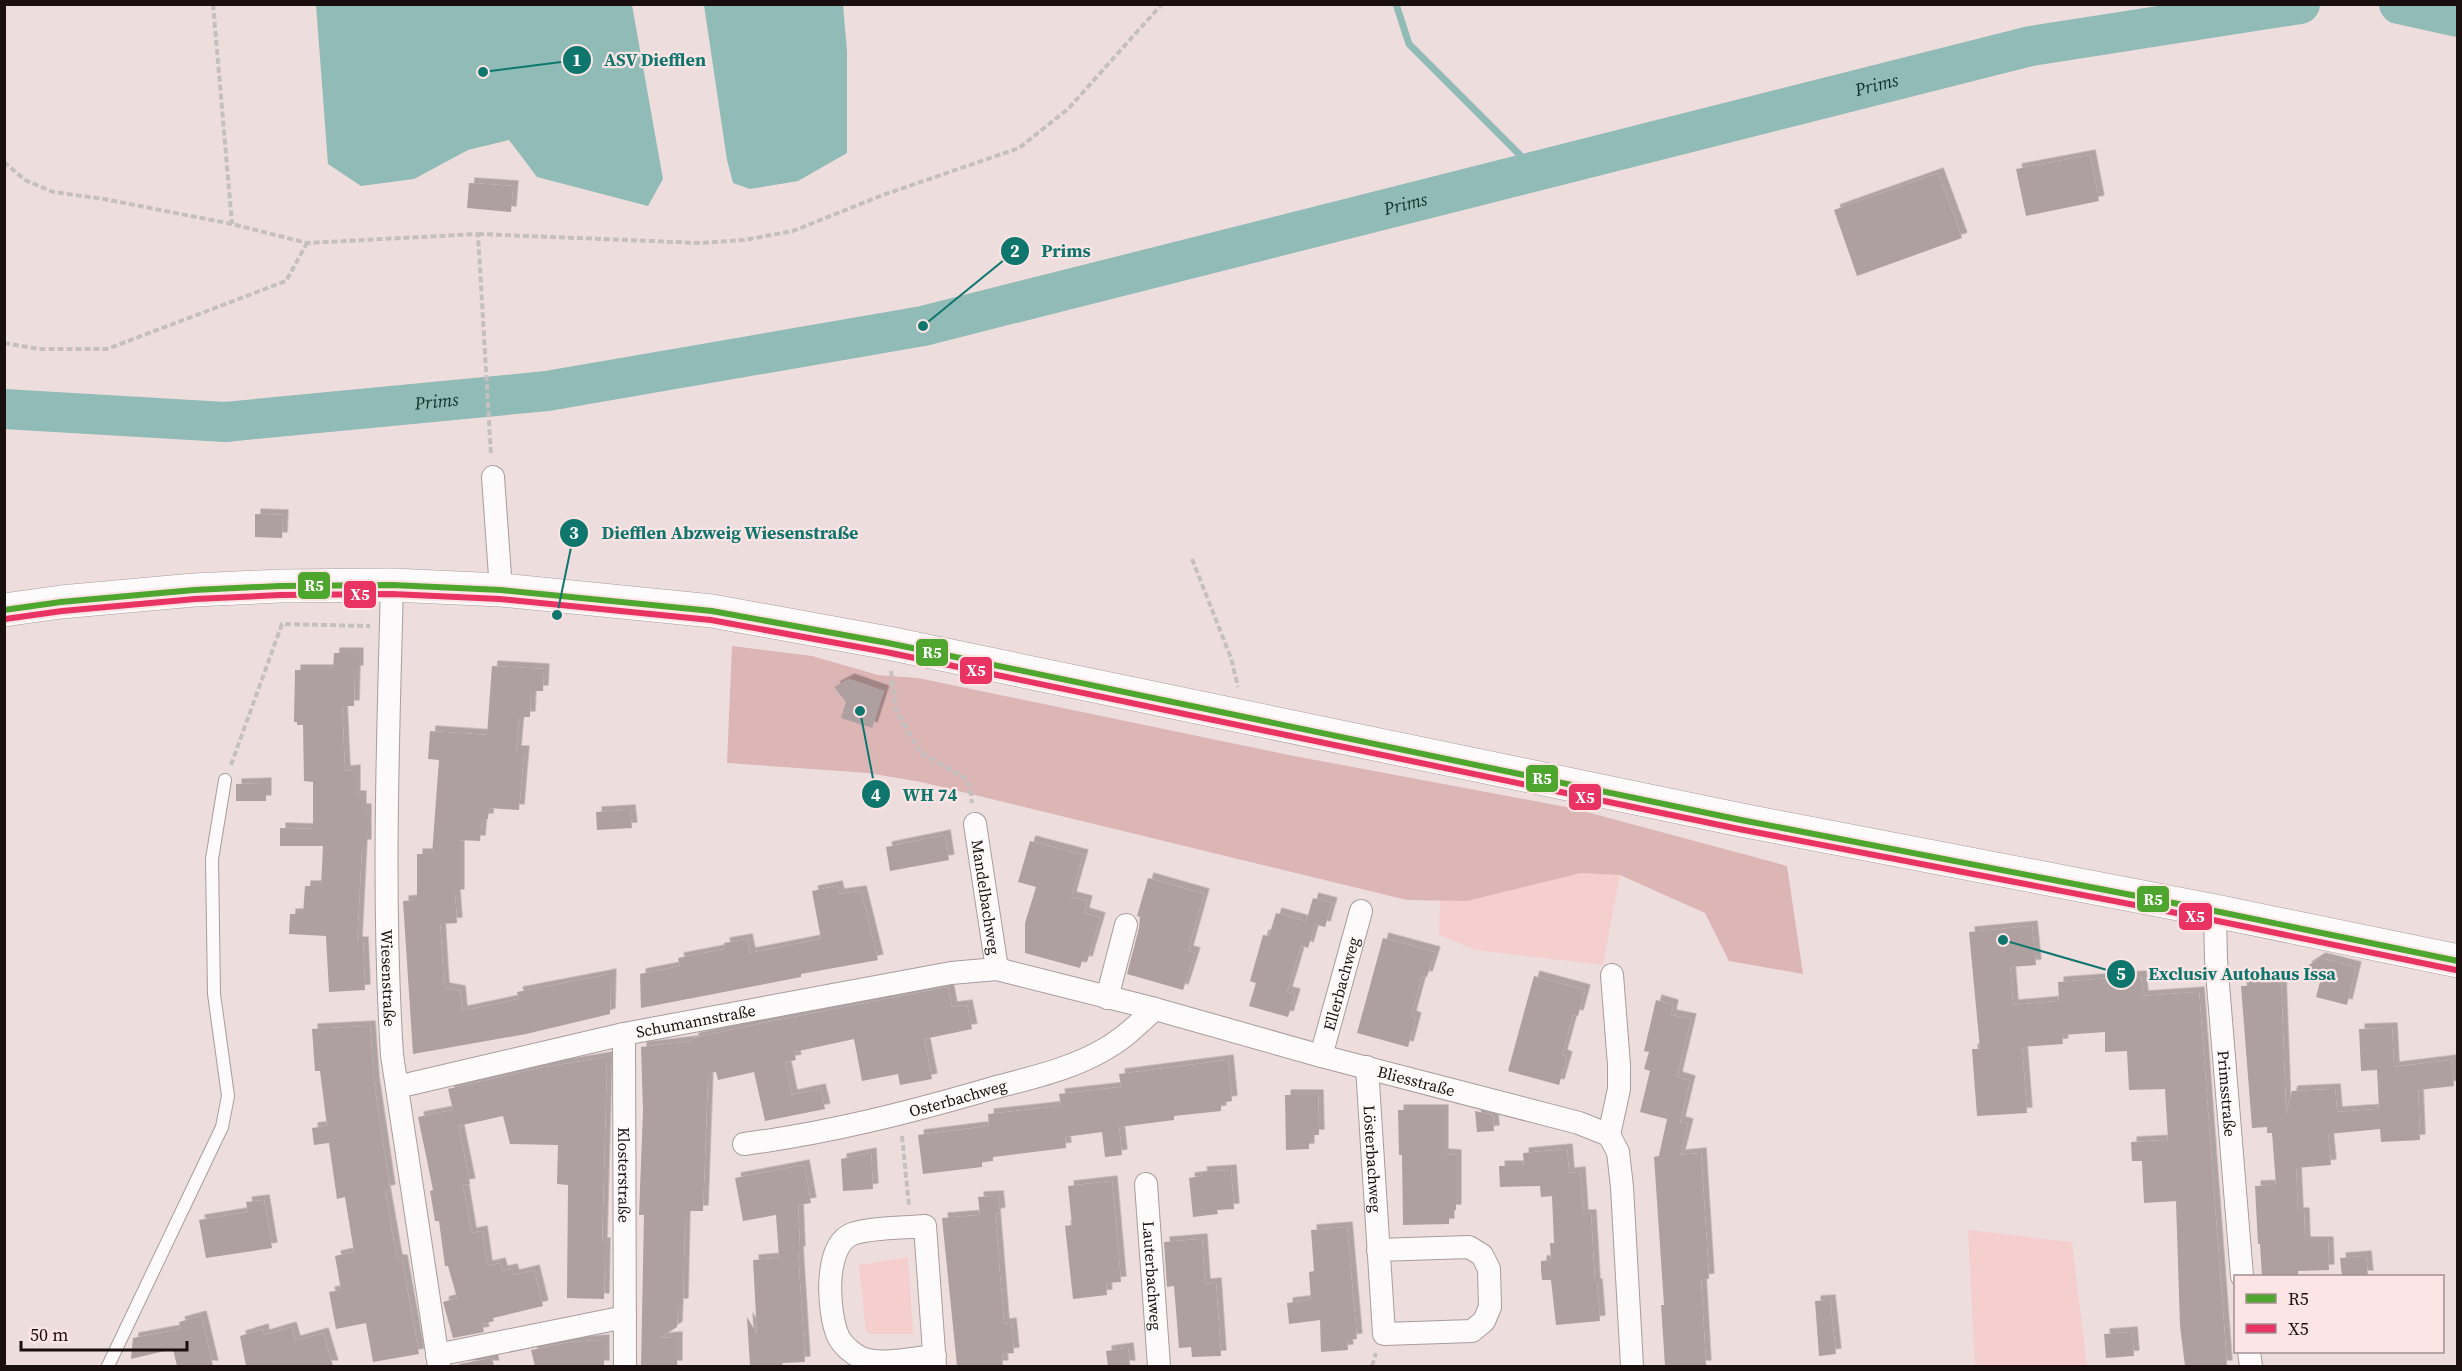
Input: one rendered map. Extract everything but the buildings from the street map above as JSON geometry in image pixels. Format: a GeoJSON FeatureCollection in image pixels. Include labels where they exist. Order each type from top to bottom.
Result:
{"type":"FeatureCollection","features":[{"type":"Feature","properties":{"kind":"main road"},"geometry":{"type":"LineString","coordinates":[[4,610],[61,602],[194,591],[280,586],[392,585],[501,590],[712,611],[888,643],[1741,820],[2215,911],[2457,961]]}},
{"type":"Feature","properties":{"kind":"street"},"geometry":{"type":"LineString","coordinates":[[493,477],[501,590]]}},
{"type":"Feature","properties":{"kind":"street","name":"Wiesenstraße"},"geometry":{"type":"LineString","coordinates":[[392,585],[387,976],[392,1055],[438,1361]]}},
{"type":"Feature","properties":{"kind":"street","name":"Mandelbachweg"},"geometry":{"type":"LineString","coordinates":[[975,824],[997,969]]}},
{"type":"Feature","properties":{"kind":"street","name":"Ellerbachweg"},"geometry":{"type":"LineString","coordinates":[[1321,1056],[1361,911]]}},
{"type":"Feature","properties":{"kind":"street","name":"Primsstraße"},"geometry":{"type":"LineString","coordinates":[[2215,911],[2216,960],[2242,1275]]}},
{"type":"Feature","properties":{"kind":"street"},"geometry":{"type":"LineString","coordinates":[[1107,998],[1126,925]]}},
{"type":"Feature","properties":{"kind":"street","name":"Schumannstraße"},"geometry":{"type":"LineString","coordinates":[[397,1087],[624,1034],[951,973],[997,969]]}},
{"type":"Feature","properties":{"kind":"street","name":"Bliesstraße"},"geometry":{"type":"LineString","coordinates":[[997,969],[1579,1123],[1609,1135]]}},
{"type":"Feature","properties":{"kind":"street"},"geometry":{"type":"LineString","coordinates":[[1611,975],[1619,1089],[1609,1135],[1618,1152],[1622,1187],[1632,1366]]}},
{"type":"Feature","properties":{"kind":"street","name":"Osterbachweg"},"geometry":{"type":"LineString","coordinates":[[744,1144],[848,1128],[1029,1078],[1105,1050],[1155,1009]]}},
{"type":"Feature","properties":{"kind":"street","name":"Klosterstraße"},"geometry":{"type":"LineString","coordinates":[[624,1034],[625,1366]]}},
{"type":"Feature","properties":{"kind":"street","name":"Lösterbachweg"},"geometry":{"type":"LineString","coordinates":[[1367,1068],[1378,1250],[1384,1335],[1472,1331],[1484,1321],[1490,1307],[1489,1269],[1482,1255],[1469,1247],[1378,1250]]}},
{"type":"Feature","properties":{"kind":"street","name":"Lauterbachweg"},"geometry":{"type":"LineString","coordinates":[[1146,1185],[1159,1366]]}},
{"type":"Feature","properties":{"kind":"street"},"geometry":{"type":"LineString","coordinates":[[925,1226],[935,1361],[862,1358],[848,1350],[839,1338],[834,1321],[830,1274],[834,1256],[843,1240],[852,1234],[868,1231],[925,1226]]}},
{"type":"Feature","properties":{"kind":"street"},"geometry":{"type":"LineString","coordinates":[[438,1361],[625,1317]]}},
{"type":"Feature","properties":{"kind":"lane"},"geometry":{"type":"LineString","coordinates":[[108,1366],[222,1127],[226,1114],[228,1096],[214,994],[212,859],[225,780]]}},
{"type":"Feature","properties":{"kind":"path"},"geometry":{"type":"LineString","coordinates":[[213,4],[232,224]]}},
{"type":"Feature","properties":{"kind":"path"},"geometry":{"type":"LineString","coordinates":[[4,162],[25,180],[53,192],[232,224],[307,243],[478,234],[700,243],[744,240],[793,231],[883,195],[1019,148],[1068,109],[1162,4]]}},
{"type":"Feature","properties":{"kind":"path"},"geometry":{"type":"LineString","coordinates":[[478,234],[493,477]]}},
{"type":"Feature","properties":{"kind":"path"},"geometry":{"type":"LineString","coordinates":[[4,343],[39,349],[106,350],[286,281],[307,243]]}},
{"type":"Feature","properties":{"kind":"path"},"geometry":{"type":"LineString","coordinates":[[1192,559],[1231,657],[1238,690],[1239,715]]}},
{"type":"Feature","properties":{"kind":"path"},"geometry":{"type":"LineString","coordinates":[[225,780],[282,624],[391,626]]}},
{"type":"Feature","properties":{"kind":"path"},"geometry":{"type":"LineString","coordinates":[[888,643],[896,710],[920,752],[965,778],[970,787],[975,824]]}},
{"type":"Feature","properties":{"kind":"path"},"geometry":{"type":"LineString","coordinates":[[899,1115],[911,1228]]}},
{"type":"Feature","properties":{"kind":"shaded area"},"geometry":{"type":"Polygon","coordinates":[[[732,646],[812,656],[878,675],[918,678],[1294,756],[1572,808],[1787,866],[1803,974],[1729,961],[1705,913],[1620,875],[1581,873],[1467,901],[1407,900],[921,782],[868,773],[727,763],[732,646]]]}},
{"type":"Feature","properties":{"kind":"shaded area"},"geometry":{"type":"Polygon","coordinates":[[[1581,873],[1620,875],[1603,965],[1476,950],[1439,935],[1440,900],[1467,901],[1581,873]]]}},
{"type":"Feature","properties":{"kind":"shaded area"},"geometry":{"type":"Polygon","coordinates":[[[1968,1230],[2072,1242],[2087,1366],[1975,1366],[1968,1230]]]}},
{"type":"Feature","properties":{"kind":"shaded area"},"geometry":{"type":"Polygon","coordinates":[[[908,1257],[913,1334],[870,1334],[866,1331],[859,1265],[908,1257]]]}},
{"type":"Feature","properties":{"kind":"water"},"geometry":{"type":"Polygon","coordinates":[[[316,5],[632,5],[663,179],[648,206],[537,177],[509,140],[468,150],[414,179],[361,186],[328,164],[316,5]]]}},
{"type":"Feature","properties":{"kind":"water"},"geometry":{"type":"Polygon","coordinates":[[[704,5],[843,5],[847,51],[847,153],[798,181],[750,189],[733,183],[727,160],[704,5]]]}},
{"type":"Feature","properties":{"kind":"waterway"},"geometry":{"type":"LineString","coordinates":[[1396,4],[1409,44],[1536,171]]}},
{"type":"Feature","properties":{"kind":"waterway","name":"Prims"},"geometry":{"type":"LineString","coordinates":[[4,409],[225,422],[547,391],[923,326],[2031,46],[2300,4]]}},
{"type":"Feature","properties":{"kind":"waterway","name":"Prims"},"geometry":{"type":"LineString","coordinates":[[2399,4],[2458,17]]}},
{"type":"Feature","properties":{"kind":"transit line","name":"R5"},"geometry":{"type":"LineString","coordinates":[[4,610],[61,602],[194,590],[280,586],[392,585],[501,590],[712,611],[888,643],[1741,820],[2215,911],[2458,961]]}},
{"type":"Feature","properties":{"kind":"transit line","name":"X5"},"geometry":{"type":"LineString","coordinates":[[5,619],[62,611],[195,599],[280,595],[392,594],[500,599],[711,620],[886,652],[1739,829],[2213,920],[2456,970]]}},
{"type":"Feature","properties":{"kind":"place","name":"ASV Diefflen"},"geometry":{"type":"Point","coordinates":[483,72]}},
{"type":"Feature","properties":{"kind":"place","name":"Prims"},"geometry":{"type":"Point","coordinates":[923,326]}},
{"type":"Feature","properties":{"kind":"place","name":"Diefflen Abzweig Wiesenstraße"},"geometry":{"type":"Point","coordinates":[557,615]}},
{"type":"Feature","properties":{"kind":"place","name":"WH 74"},"geometry":{"type":"Point","coordinates":[860,711]}},
{"type":"Feature","properties":{"kind":"place","name":"Exclusiv Autohaus Issa"},"geometry":{"type":"Point","coordinates":[2003,940]}}]}
